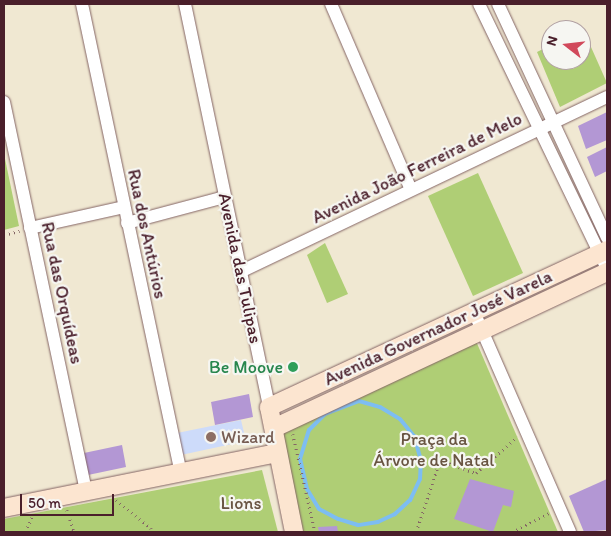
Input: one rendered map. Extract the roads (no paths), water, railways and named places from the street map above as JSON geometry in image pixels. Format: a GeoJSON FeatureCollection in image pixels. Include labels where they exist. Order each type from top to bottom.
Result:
{"type":"FeatureCollection","features":[{"type":"Feature","properties":{"kind":"street","name":"Rua dos Antúrios"},"geometry":{"type":"LineString","coordinates":[[82,4],[180,471]]}},
{"type":"Feature","properties":{"kind":"street","name":"Avenida das Tulipas"},"geometry":{"type":"LineString","coordinates":[[185,4],[242,271],[294,532]]}},
{"type":"Feature","properties":{"kind":"street"},"geometry":{"type":"LineString","coordinates":[[331,4],[411,190]]}},
{"type":"Feature","properties":{"kind":"street"},"geometry":{"type":"LineString","coordinates":[[479,4],[538,129],[603,252],[607,271]]}},
{"type":"Feature","properties":{"kind":"street"},"geometry":{"type":"LineString","coordinates":[[498,4],[607,238]]}},
{"type":"Feature","properties":{"kind":"street","name":"Avenida João Ferreira de Melo"},"geometry":{"type":"LineString","coordinates":[[242,271],[607,97]]}},
{"type":"Feature","properties":{"kind":"street","name":"Rua das Orquídeas"},"geometry":{"type":"LineString","coordinates":[[4,102],[86,490]]}},
{"type":"Feature","properties":{"kind":"street"},"geometry":{"type":"LineString","coordinates":[[127,223],[225,197]]}},
{"type":"Feature","properties":{"kind":"street"},"geometry":{"type":"LineString","coordinates":[[30,228],[124,207]]}},
{"type":"Feature","properties":{"kind":"street","name":"Avenida Governador José Varela"},"geometry":{"type":"LineString","coordinates":[[269,407],[603,252]]}},
{"type":"Feature","properties":{"kind":"street","name":"Avenida Governador José Varela"},"geometry":{"type":"LineString","coordinates":[[274,428],[607,271]]}},
{"type":"Feature","properties":{"kind":"street"},"geometry":{"type":"LineString","coordinates":[[474,312],[554,510],[570,532]]}},
{"type":"Feature","properties":{"kind":"street"},"geometry":{"type":"LineString","coordinates":[[4,508],[180,471],[278,453]]}},
{"type":"Feature","properties":{"kind":"waterway"},"geometry":{"type":"LineString","coordinates":[[359,401],[380,407],[400,419],[414,436],[421,460],[420,479],[410,500],[395,514],[378,522],[358,525],[338,519],[319,509],[307,489],[300,459],[309,430],[325,414],[359,401]]}},
{"type":"Feature","properties":{"kind":"place","name":"Be Moove"},"geometry":{"type":"Point","coordinates":[293,367]}},
{"type":"Feature","properties":{"kind":"place","name":"Wizard"},"geometry":{"type":"Point","coordinates":[211,437]}},
{"type":"Feature","properties":{"kind":"park label","name":"Praça da Árvore de Natal"},"geometry":{"type":"Point","coordinates":[434,450]}},
{"type":"Feature","properties":{"kind":"park label","name":"Lions"},"geometry":{"type":"Point","coordinates":[241,503]}}]}
